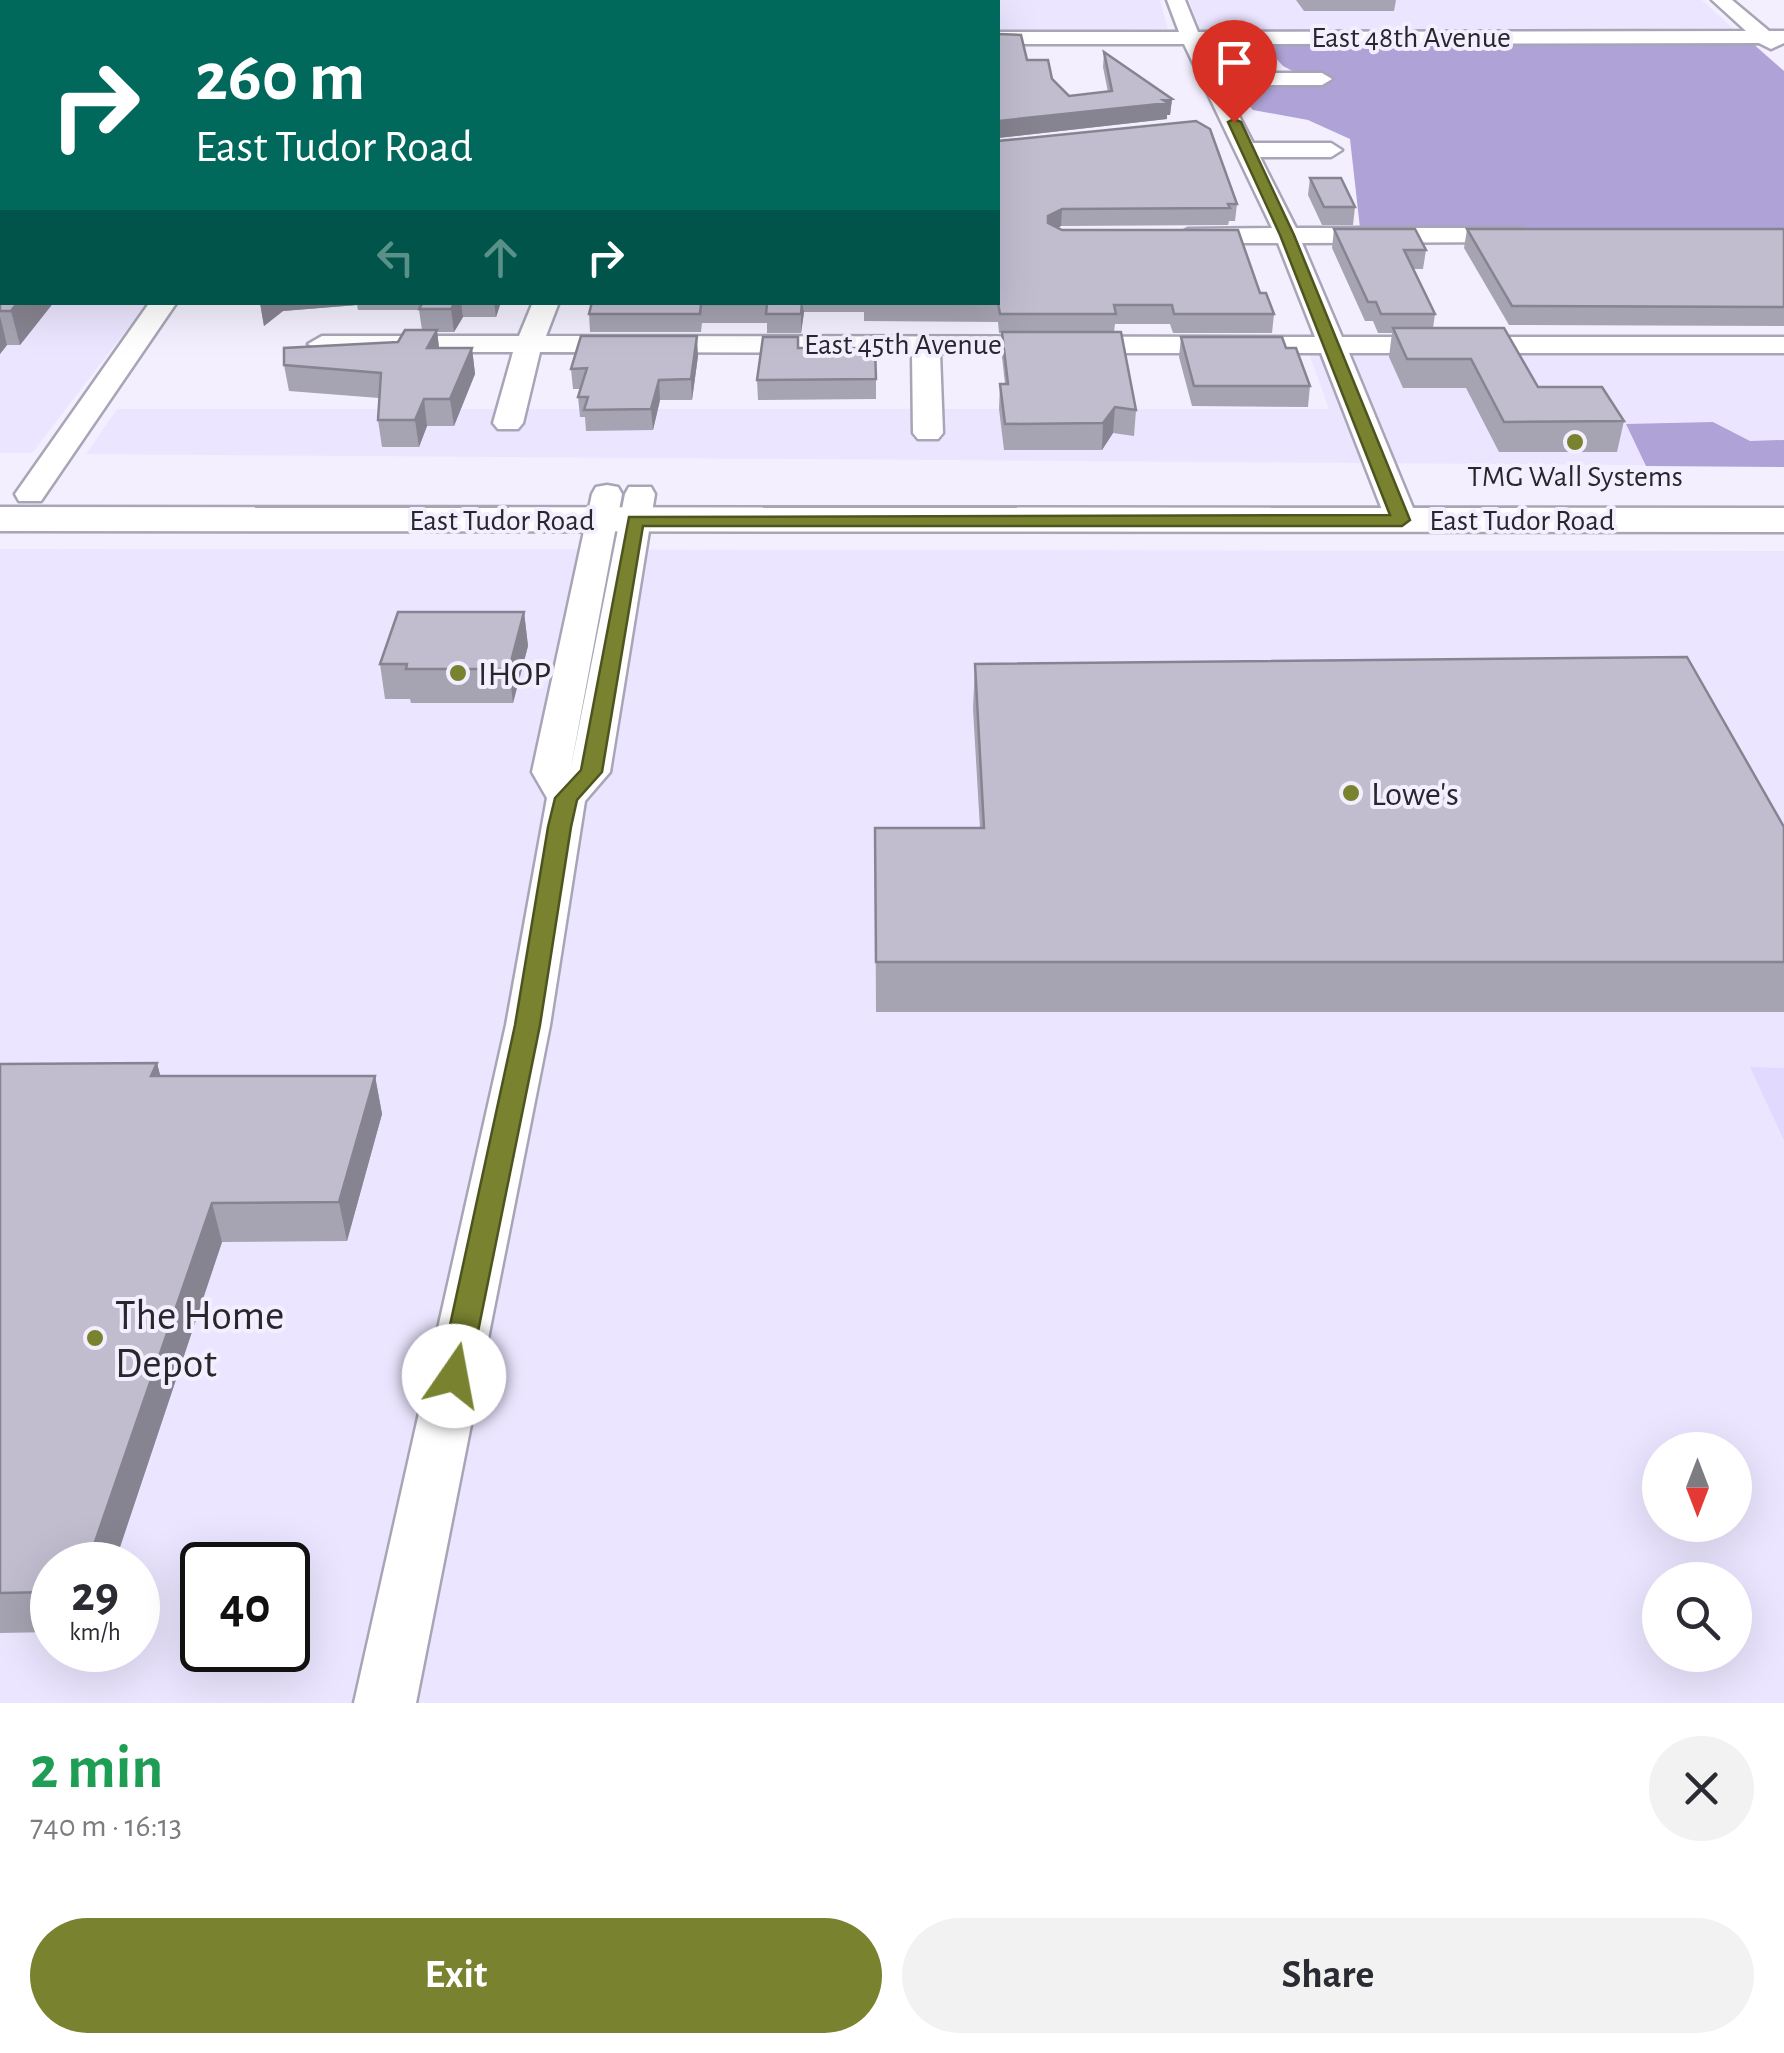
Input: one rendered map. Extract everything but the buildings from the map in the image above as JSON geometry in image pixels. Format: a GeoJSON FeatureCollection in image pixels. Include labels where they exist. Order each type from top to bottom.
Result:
{"type":"FeatureCollection","features":[{"type":"Feature","properties":{"kind":"main road","name":"East Tudor Road"},"geometry":{"type":"LineString","coordinates":[[15,494],[621,507]]}},
{"type":"Feature","properties":{"kind":"main road","name":"East Tudor Road"},"geometry":{"type":"LineString","coordinates":[[0,519],[621,507],[1396,507],[1784,494]]}},
{"type":"Feature","properties":{"kind":"main road"},"geometry":{"type":"LineString","coordinates":[[1681,520],[1699,504],[1784,504]]}},
{"type":"Feature","properties":{"kind":"main road","name":"East Tudor Road"},"geometry":{"type":"LineString","coordinates":[[1396,507],[1681,520],[1784,520]]}},
{"type":"Feature","properties":{"kind":"street"},"geometry":{"type":"LineString","coordinates":[[1176,0],[1212,79],[1225,123],[1249,150],[1287,235],[1396,507]]}},
{"type":"Feature","properties":{"kind":"street"},"geometry":{"type":"LineString","coordinates":[[1721,0],[1774,38],[1784,54]]}},
{"type":"Feature","properties":{"kind":"street","name":"East 48th Avenue"},"geometry":{"type":"LineString","coordinates":[[1000,38],[1774,38]]}},
{"type":"Feature","properties":{"kind":"street"},"geometry":{"type":"LineString","coordinates":[[1212,79],[1322,79]]}},
{"type":"Feature","properties":{"kind":"street"},"geometry":{"type":"LineString","coordinates":[[1249,150],[1331,150]]}},
{"type":"Feature","properties":{"kind":"street"},"geometry":{"type":"LineString","coordinates":[[1156,236],[1552,236]]}},
{"type":"Feature","properties":{"kind":"street"},"geometry":{"type":"LineString","coordinates":[[15,494],[162,305]]}},
{"type":"Feature","properties":{"kind":"street"},"geometry":{"type":"LineString","coordinates":[[508,423],[545,305]]}},
{"type":"Feature","properties":{"kind":"street","name":"East 45th Avenue"},"geometry":{"type":"LineString","coordinates":[[322,344],[1784,345]]}},
{"type":"Feature","properties":{"kind":"street"},"geometry":{"type":"LineString","coordinates":[[926,344],[928,433]]}},
{"type":"Feature","properties":{"kind":"street"},"geometry":{"type":"LineString","coordinates":[[385,1703],[528,1025],[566,798],[591,772],[621,507]]}},
{"type":"Feature","properties":{"kind":"shaded area"},"geometry":{"type":"Polygon","coordinates":[[[1000,0],[1160,0],[1168,29],[1000,32],[1000,0]]]}},
{"type":"Feature","properties":{"kind":"shaded area"},"geometry":{"type":"Polygon","coordinates":[[[1189,0],[1702,0],[1737,32],[1201,32],[1189,0]]]}},
{"type":"Feature","properties":{"kind":"shaded area"},"geometry":{"type":"Polygon","coordinates":[[[1215,41],[1751,42],[1784,71],[1784,231],[1360,228],[1350,139],[1308,120],[1253,110],[1228,83],[1298,74],[1283,66],[1265,47],[1221,46],[1215,41]]]}},
{"type":"Feature","properties":{"kind":"shaded area"},"geometry":{"type":"Polygon","coordinates":[[[0,305],[145,305],[32,453],[0,453],[0,305]]]}},
{"type":"Feature","properties":{"kind":"shaded area"},"geometry":{"type":"Polygon","coordinates":[[[1307,348],[1784,349],[1784,466],[86,454],[117,409],[1329,409],[1307,348]]]}},
{"type":"Feature","properties":{"kind":"shaded area"},"geometry":{"type":"Polygon","coordinates":[[[1713,422],[1750,441],[1784,440],[1784,467],[1646,466],[1626,424],[1713,422]]]}},
{"type":"Feature","properties":{"kind":"shaded area"},"geometry":{"type":"Polygon","coordinates":[[[0,549],[1784,551],[1784,1068],[1751,1068],[1784,1142],[1784,1703],[0,1703],[0,549]]]}},
{"type":"Feature","properties":{"kind":"shaded area"},"geometry":{"type":"Polygon","coordinates":[[[1750,1067],[1784,1068],[1784,1141],[1750,1067]]]}},
{"type":"Feature","properties":{"kind":"place","name":"TMG Wall Systems"},"geometry":{"type":"Point","coordinates":[1575,442]}},
{"type":"Feature","properties":{"kind":"place","name":"IHOP"},"geometry":{"type":"Point","coordinates":[458,673]}},
{"type":"Feature","properties":{"kind":"place","name":"Lowe's"},"geometry":{"type":"Point","coordinates":[1351,793]}},
{"type":"Feature","properties":{"kind":"place","name":"The Home Depot"},"geometry":{"type":"Point","coordinates":[95,1338]}},
{"type":"Feature","properties":{"kind":"route"},"geometry":{"type":"LineString","coordinates":[[454,1376],[528,1025],[566,798],[591,772],[635,521],[1402,520],[1287,235],[1234,122]]}}]}
